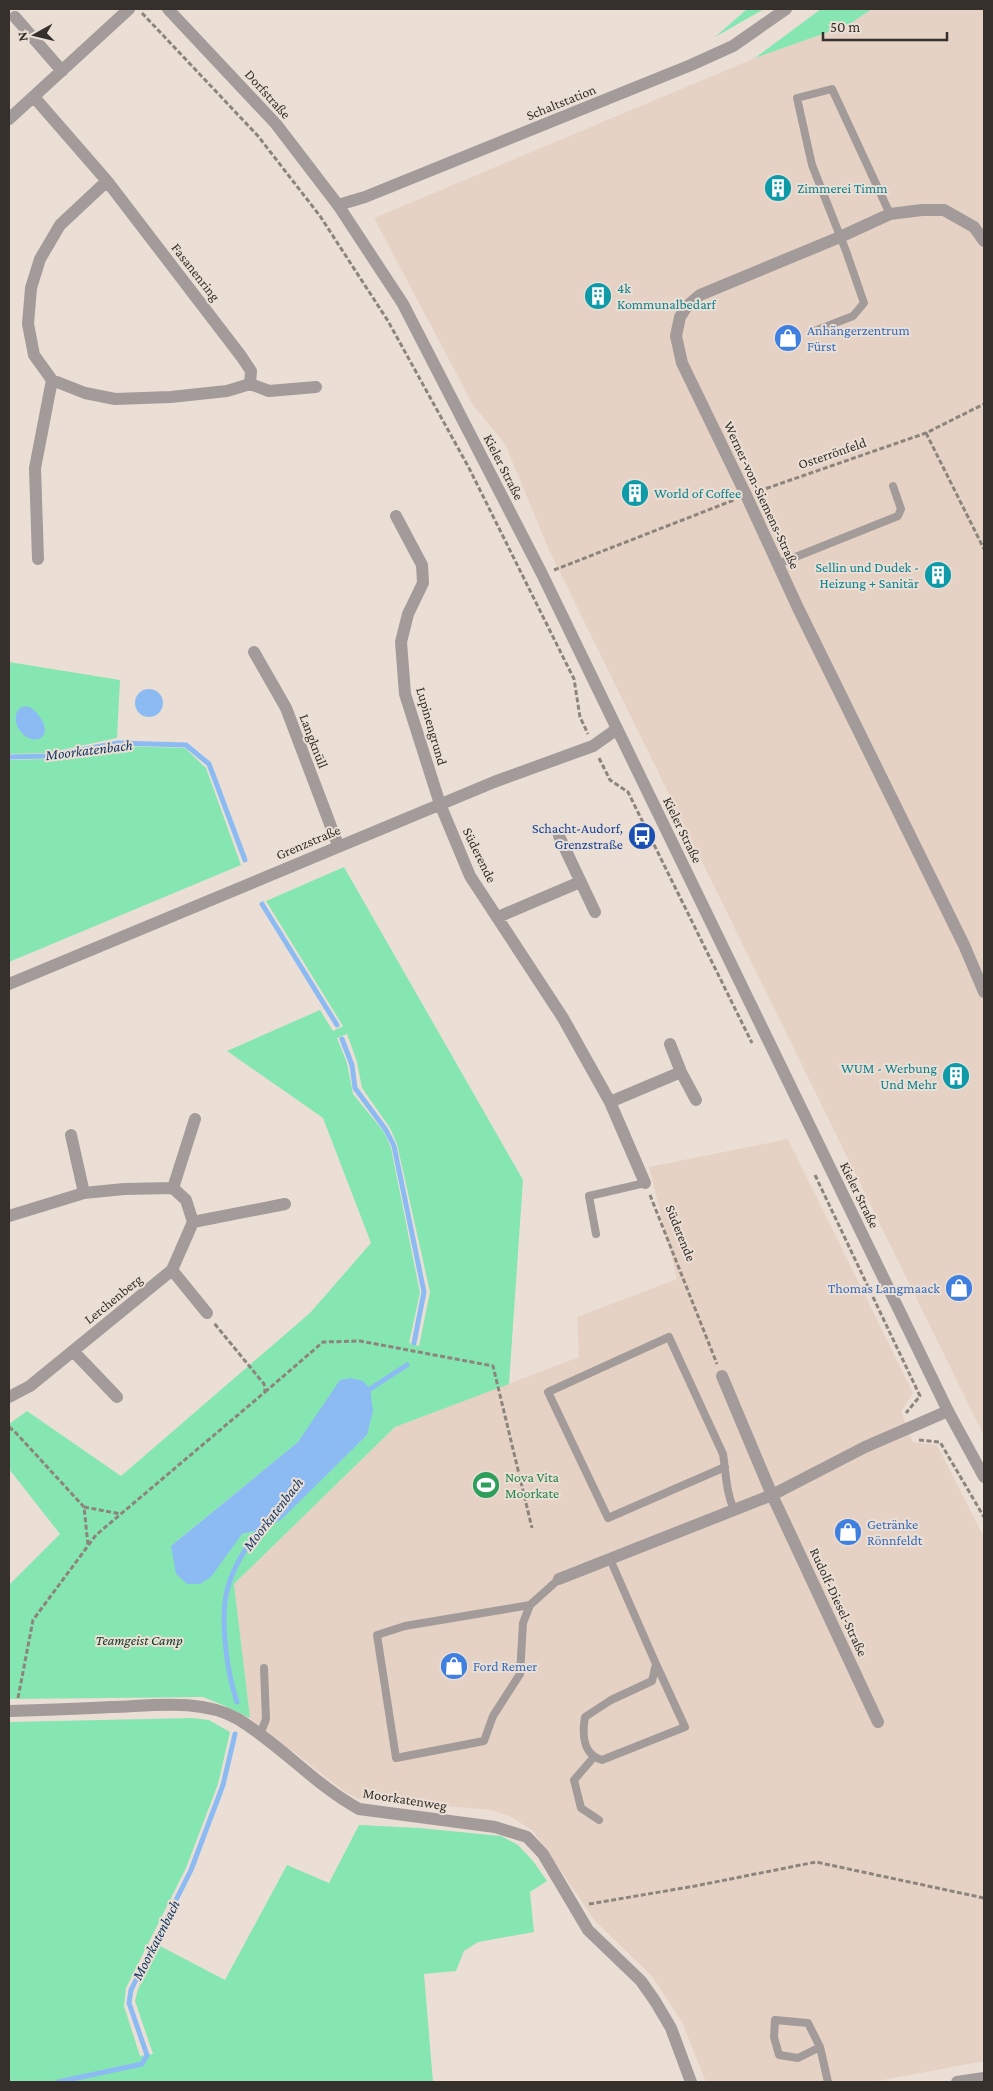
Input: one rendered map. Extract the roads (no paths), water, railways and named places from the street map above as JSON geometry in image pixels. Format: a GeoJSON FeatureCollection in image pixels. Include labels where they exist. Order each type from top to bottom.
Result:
{"type":"FeatureCollection","features":[{"type":"Feature","properties":{"kind":"street"},"geometry":{"type":"LineString","coordinates":[[9,119],[129,9]]}},
{"type":"Feature","properties":{"kind":"street","name":"Dorfstraße"},"geometry":{"type":"LineString","coordinates":[[168,9],[276,124],[338,205]]}},
{"type":"Feature","properties":{"kind":"street","name":"Schaltstation"},"geometry":{"type":"LineString","coordinates":[[338,205],[365,197],[691,65],[733,46],[786,9]]}},
{"type":"Feature","properties":{"kind":"street"},"geometry":{"type":"LineString","coordinates":[[15,17],[62,71]]}},
{"type":"Feature","properties":{"kind":"street","name":"Fasanenring"},"geometry":{"type":"LineString","coordinates":[[34,97],[107,181],[241,356],[251,371],[250,384]]}},
{"type":"Feature","properties":{"kind":"street"},"geometry":{"type":"LineString","coordinates":[[107,181],[60,225],[40,258],[30,288],[28,324],[34,356],[52,380],[85,394],[115,399],[170,397],[227,391],[250,384],[269,390],[316,387]]}},
{"type":"Feature","properties":{"kind":"street","name":"Kieler Straße"},"geometry":{"type":"LineString","coordinates":[[338,205],[403,304],[542,574],[948,1411],[984,1477]]}},
{"type":"Feature","properties":{"kind":"street","name":"Werner-von-Siemens-Straße"},"geometry":{"type":"LineString","coordinates":[[984,241],[974,227],[944,210],[922,210],[890,214],[840,237],[700,294],[680,317],[676,336],[682,363],[964,945],[984,992]]}},
{"type":"Feature","properties":{"kind":"street"},"geometry":{"type":"LineString","coordinates":[[38,559],[35,468],[52,380]]}},
{"type":"Feature","properties":{"kind":"street","name":"Lupinengrund"},"geometry":{"type":"LineString","coordinates":[[396,516],[422,565],[423,583],[408,614],[401,642],[406,694],[440,804]]}},
{"type":"Feature","properties":{"kind":"street","name":"Langknüll"},"geometry":{"type":"LineString","coordinates":[[254,652],[286,708],[338,845]]}},
{"type":"Feature","properties":{"kind":"street","name":"Grenzstraße"},"geometry":{"type":"LineString","coordinates":[[9,984],[338,845],[494,782],[593,746],[618,728]]}},
{"type":"Feature","properties":{"kind":"street","name":"Süderende"},"geometry":{"type":"LineString","coordinates":[[440,804],[470,876],[562,1018],[610,1102],[645,1183]]}},
{"type":"Feature","properties":{"kind":"street"},"geometry":{"type":"LineString","coordinates":[[558,836],[595,912]]}},
{"type":"Feature","properties":{"kind":"street"},"geometry":{"type":"LineString","coordinates":[[498,917],[580,882]]}},
{"type":"Feature","properties":{"kind":"street"},"geometry":{"type":"LineString","coordinates":[[670,1044],[696,1100]]}},
{"type":"Feature","properties":{"kind":"street"},"geometry":{"type":"LineString","coordinates":[[610,1102],[682,1072]]}},
{"type":"Feature","properties":{"kind":"street"},"geometry":{"type":"LineString","coordinates":[[173,1188],[194,1119]]}},
{"type":"Feature","properties":{"kind":"street"},"geometry":{"type":"LineString","coordinates":[[71,1134],[84,1193]]}},
{"type":"Feature","properties":{"kind":"street"},"geometry":{"type":"LineString","coordinates":[[9,1216],[84,1193],[124,1189],[173,1188],[186,1200],[193,1222],[285,1204]]}},
{"type":"Feature","properties":{"kind":"street","name":"Lerchenberg"},"geometry":{"type":"LineString","coordinates":[[9,1397],[30,1386],[172,1270],[193,1222]]}},
{"type":"Feature","properties":{"kind":"street"},"geometry":{"type":"LineString","coordinates":[[172,1270],[206,1313]]}},
{"type":"Feature","properties":{"kind":"street"},"geometry":{"type":"LineString","coordinates":[[73,1351],[117,1397]]}},
{"type":"Feature","properties":{"kind":"street","name":"Rudolf-Diesel-Straße"},"geometry":{"type":"LineString","coordinates":[[722,1376],[772,1494],[878,1722]]}},
{"type":"Feature","properties":{"kind":"street"},"geometry":{"type":"LineString","coordinates":[[559,1579],[772,1494],[865,1447],[948,1411]]}},
{"type":"Feature","properties":{"kind":"street","name":"Moorkatenweg"},"geometry":{"type":"LineString","coordinates":[[12,1711],[169,1705],[216,1711],[237,1719],[340,1798],[359,1809],[495,1826],[528,1836],[543,1854],[588,1930],[640,1980],[654,2001],[671,2028],[691,2082]]}},
{"type":"Feature","properties":{"kind":"street"},"geometry":{"type":"LineString","coordinates":[[957,2082],[984,2078]]}},
{"type":"Feature","properties":{"kind":"lane"},"geometry":{"type":"LineString","coordinates":[[812,332],[852,316],[864,303],[812,165],[797,98],[832,89],[890,214]]}},
{"type":"Feature","properties":{"kind":"lane"},"geometry":{"type":"LineString","coordinates":[[778,564],[898,516],[900,509],[892,486]]}},
{"type":"Feature","properties":{"kind":"lane"},"geometry":{"type":"LineString","coordinates":[[596,1234],[589,1196],[645,1183]]}},
{"type":"Feature","properties":{"kind":"lane"},"geometry":{"type":"LineString","coordinates":[[725,1467],[608,1518],[548,1392],[670,1337],[723,1454],[725,1467],[728,1497],[734,1510]]}},
{"type":"Feature","properties":{"kind":"lane"},"geometry":{"type":"LineString","coordinates":[[610,1558],[685,1727],[602,1760],[593,1758],[586,1749],[583,1726],[585,1716],[611,1700],[652,1681],[656,1664]]}},
{"type":"Feature","properties":{"kind":"lane"},"geometry":{"type":"LineString","coordinates":[[530,1605],[405,1626],[377,1635],[396,1758],[484,1741],[493,1716],[520,1674],[523,1623],[530,1605],[559,1579]]}},
{"type":"Feature","properties":{"kind":"lane"},"geometry":{"type":"LineString","coordinates":[[260,1735],[266,1719],[264,1668]]}},
{"type":"Feature","properties":{"kind":"lane"},"geometry":{"type":"LineString","coordinates":[[593,1758],[574,1780],[581,1808],[599,1820]]}},
{"type":"Feature","properties":{"kind":"lane"},"geometry":{"type":"LineString","coordinates":[[820,2047],[798,2058],[779,2055],[774,2038],[776,2020],[808,2023],[820,2047],[828,2082]]}},
{"type":"Feature","properties":{"kind":"water"},"geometry":{"type":"Polygon","coordinates":[[[149,689],[159,693],[163,703],[159,713],[149,717],[139,713],[135,703],[139,693],[149,689]]]}},
{"type":"Feature","properties":{"kind":"water"},"geometry":{"type":"Polygon","coordinates":[[[21,707],[29,707],[42,720],[45,729],[42,737],[31,739],[20,731],[16,719],[17,712],[21,707]]]}},
{"type":"Feature","properties":{"kind":"water"},"geometry":{"type":"Polygon","coordinates":[[[351,1378],[363,1381],[370,1389],[373,1411],[367,1435],[282,1519],[271,1526],[242,1534],[211,1577],[200,1584],[187,1584],[176,1574],[171,1546],[298,1442],[340,1380],[351,1378]]]}},
{"type":"Feature","properties":{"kind":"waterway","name":"Moorkatenbach"},"geometry":{"type":"LineString","coordinates":[[9,757],[46,756],[118,743],[186,745],[209,764],[245,860]]}},
{"type":"Feature","properties":{"kind":"waterway","name":"Moorkatenbach"},"geometry":{"type":"LineString","coordinates":[[262,904],[337,1025]]}},
{"type":"Feature","properties":{"kind":"waterway","name":"Moorkatenbach"},"geometry":{"type":"LineString","coordinates":[[342,1039],[352,1065],[355,1088],[386,1130],[394,1146],[424,1292],[414,1343]]}},
{"type":"Feature","properties":{"kind":"waterway","name":"Moorkatenbach"},"geometry":{"type":"LineString","coordinates":[[367,1393],[370,1389],[407,1365]]}},
{"type":"Feature","properties":{"kind":"waterway","name":"Moorkatenbach"},"geometry":{"type":"LineString","coordinates":[[237,1702],[225,1645],[225,1599],[238,1561],[264,1523]]}},
{"type":"Feature","properties":{"kind":"waterway","name":"Moorkatenbach"},"geometry":{"type":"LineString","coordinates":[[58,2082],[142,2064],[147,2055],[129,2003],[131,1990],[191,1870],[223,1785],[235,1734]]}},
{"type":"Feature","properties":{"kind":"place","name":"Zimmerei Timm"},"geometry":{"type":"Point","coordinates":[778,188]}},
{"type":"Feature","properties":{"kind":"place","name":"4k Kommunalbedarf"},"geometry":{"type":"Point","coordinates":[598,296]}},
{"type":"Feature","properties":{"kind":"place","name":"Anhängerzentrum Fürst"},"geometry":{"type":"Point","coordinates":[788,338]}},
{"type":"Feature","properties":{"kind":"place","name":"World of Coffee"},"geometry":{"type":"Point","coordinates":[635,493]}},
{"type":"Feature","properties":{"kind":"place","name":"Sellin und Dudek - Heizung + Sanitär"},"geometry":{"type":"Point","coordinates":[938,575]}},
{"type":"Feature","properties":{"kind":"place","name":"Schacht-Audorf, Grenzstraße"},"geometry":{"type":"Point","coordinates":[642,836]}},
{"type":"Feature","properties":{"kind":"place","name":"WUM - Werbung Und Mehr"},"geometry":{"type":"Point","coordinates":[956,1076]}},
{"type":"Feature","properties":{"kind":"place","name":"Thomas Langmaack"},"geometry":{"type":"Point","coordinates":[959,1288]}},
{"type":"Feature","properties":{"kind":"place","name":"Nova Vita Moorkate"},"geometry":{"type":"Point","coordinates":[486,1485]}},
{"type":"Feature","properties":{"kind":"place","name":"Getränke Rönnfeldt"},"geometry":{"type":"Point","coordinates":[848,1532]}},
{"type":"Feature","properties":{"kind":"place","name":"Ford Remer"},"geometry":{"type":"Point","coordinates":[454,1666]}},
{"type":"Feature","properties":{"kind":"park label","name":"Teamgeist Camp"},"geometry":{"type":"Point","coordinates":[139,1640]}}]}
